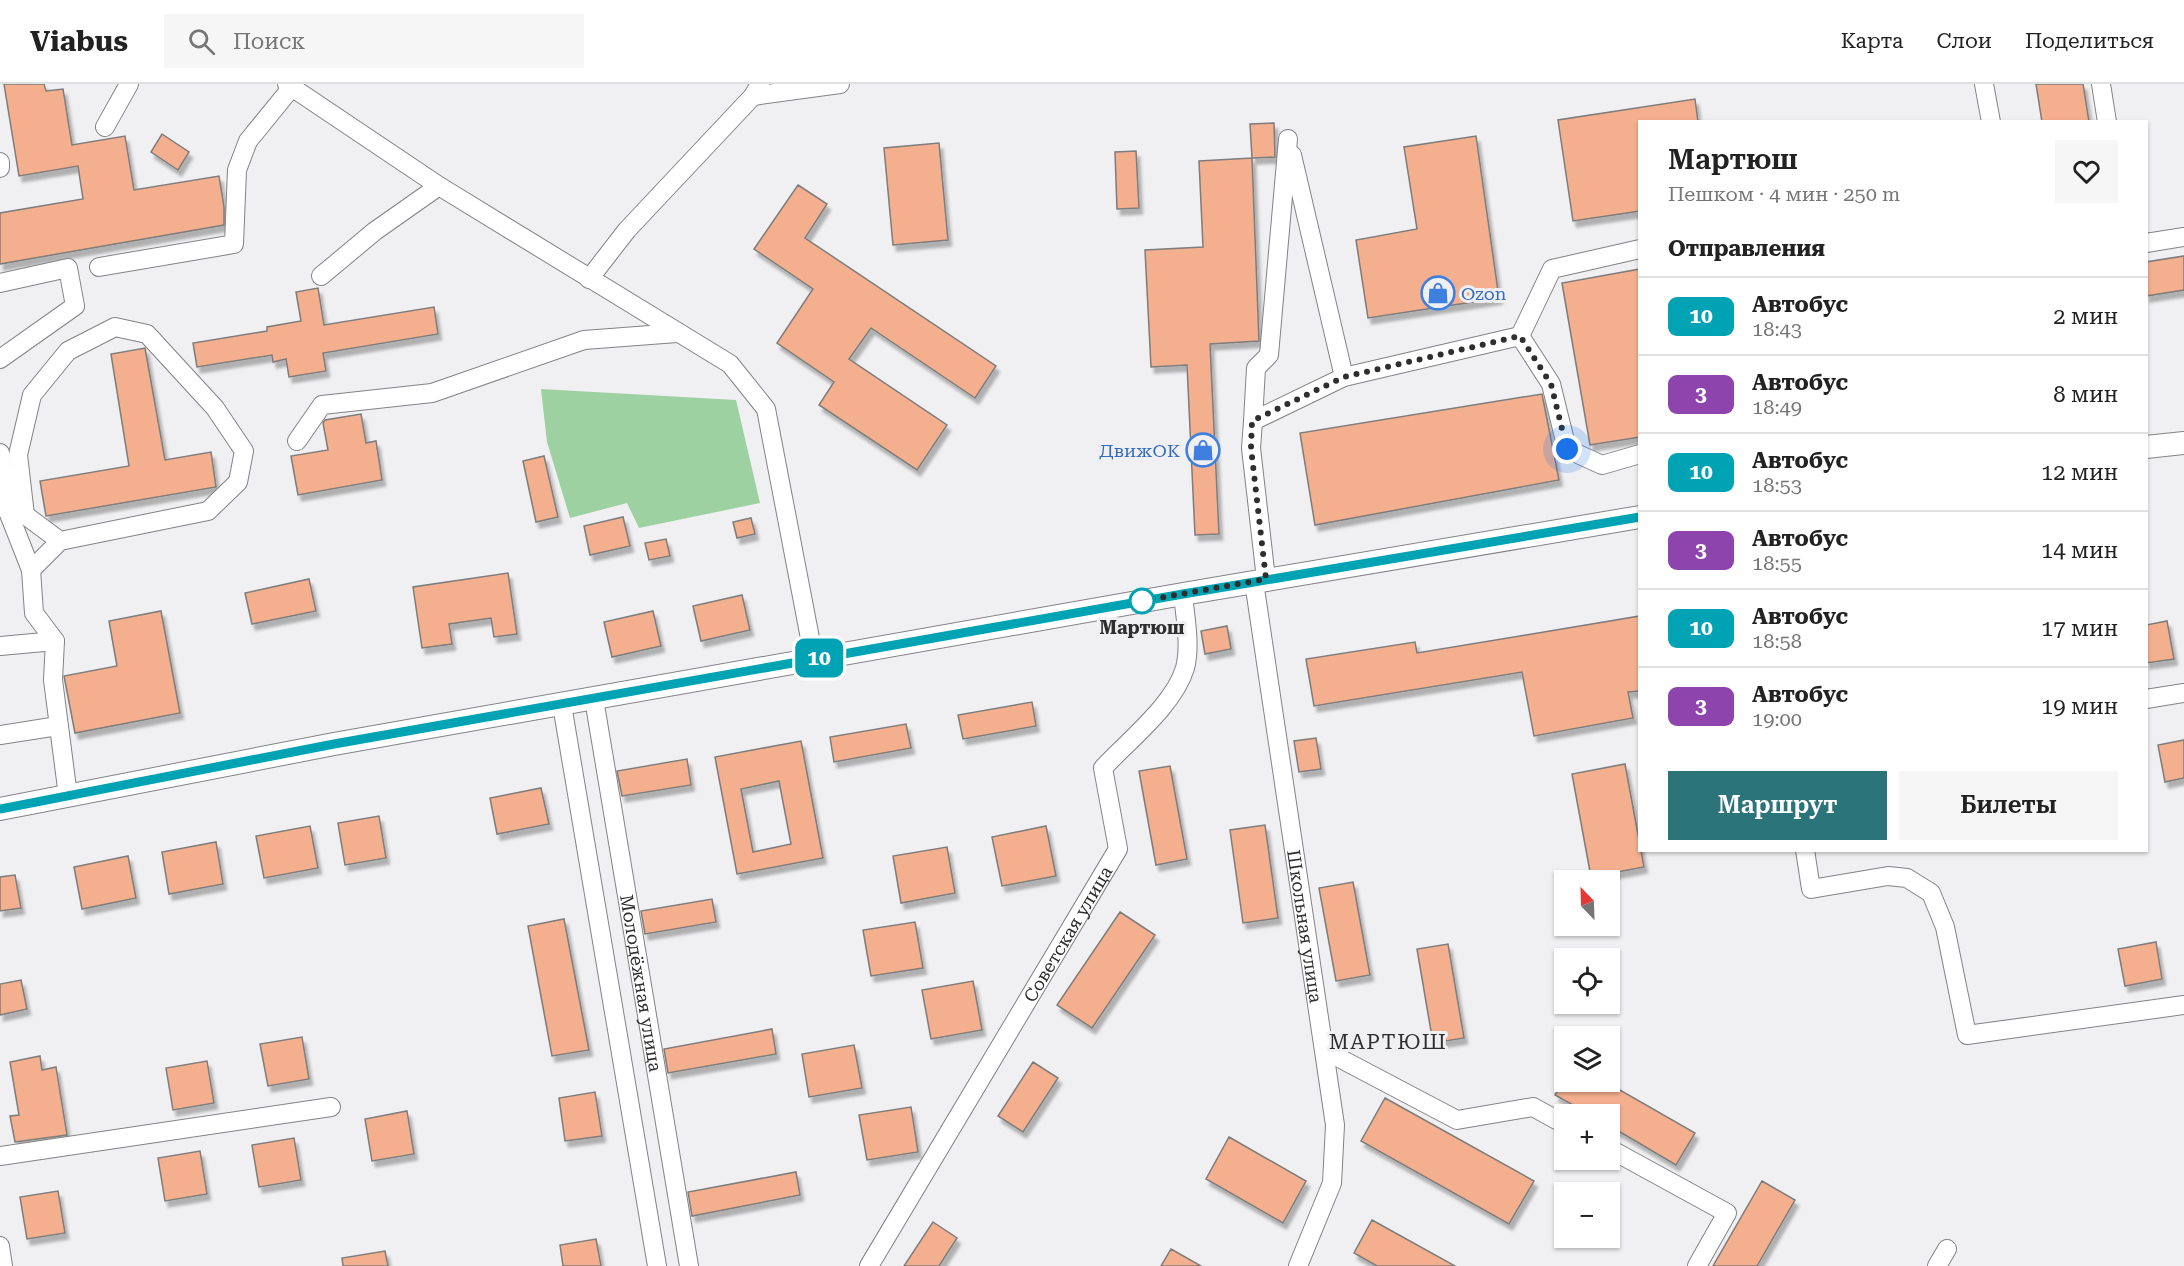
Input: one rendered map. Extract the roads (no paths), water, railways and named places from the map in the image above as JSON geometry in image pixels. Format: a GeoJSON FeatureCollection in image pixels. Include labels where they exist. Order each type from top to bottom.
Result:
{"type":"FeatureCollection","features":[{"type":"Feature","properties":{"kind":"main road"},"geometry":{"type":"LineString","coordinates":[[2148,447],[2184,443]]}},
{"type":"Feature","properties":{"kind":"main road"},"geometry":{"type":"LineString","coordinates":[[0,809],[334,744],[562,705],[814,658],[1260,580],[1638,517]]}},
{"type":"Feature","properties":{"kind":"street"},"geometry":{"type":"LineString","coordinates":[[105,127],[129,84]]}},
{"type":"Feature","properties":{"kind":"street"},"geometry":{"type":"LineString","coordinates":[[589,279],[627,230],[756,90],[840,84]]}},
{"type":"Feature","properties":{"kind":"street"},"geometry":{"type":"LineString","coordinates":[[1984,84],[1991,120]]}},
{"type":"Feature","properties":{"kind":"street"},"geometry":{"type":"LineString","coordinates":[[2102,84],[2107,120]]}},
{"type":"Feature","properties":{"kind":"street"},"geometry":{"type":"LineString","coordinates":[[99,267],[234,244],[237,170],[248,141],[290,85],[439,186],[730,364],[766,409],[814,658]]}},
{"type":"Feature","properties":{"kind":"street","name":"Школьная улица"},"geometry":{"type":"LineString","coordinates":[[1298,1266],[1332,1183],[1335,1125],[1260,580],[1251,448],[1256,368],[1269,355],[1288,139],[1344,377]]}},
{"type":"Feature","properties":{"kind":"street"},"geometry":{"type":"LineString","coordinates":[[0,162],[0,168]]}},
{"type":"Feature","properties":{"kind":"street"},"geometry":{"type":"LineString","coordinates":[[321,276],[375,231],[439,186]]}},
{"type":"Feature","properties":{"kind":"street"},"geometry":{"type":"LineString","coordinates":[[2148,243],[2184,237]]}},
{"type":"Feature","properties":{"kind":"street"},"geometry":{"type":"LineString","coordinates":[[1520,336],[1552,269],[1638,249]]}},
{"type":"Feature","properties":{"kind":"street"},"geometry":{"type":"LineString","coordinates":[[0,283],[68,268],[75,306],[0,359]]}},
{"type":"Feature","properties":{"kind":"street"},"geometry":{"type":"LineString","coordinates":[[31,570],[60,541],[208,511],[238,482],[244,451],[215,408],[147,334],[115,327],[68,351],[32,395],[18,455],[25,515],[60,541]]}},
{"type":"Feature","properties":{"kind":"street"},"geometry":{"type":"LineString","coordinates":[[297,441],[322,405],[432,393],[584,340],[677,333]]}},
{"type":"Feature","properties":{"kind":"street"},"geometry":{"type":"LineString","coordinates":[[1252,421],[1344,377],[1520,336]]}},
{"type":"Feature","properties":{"kind":"street"},"geometry":{"type":"LineString","coordinates":[[1520,336],[1551,384],[1567,449],[1602,465],[1638,455]]}},
{"type":"Feature","properties":{"kind":"street"},"geometry":{"type":"LineString","coordinates":[[0,453],[7,509],[31,570],[34,613],[55,641],[52,680],[68,796]]}},
{"type":"Feature","properties":{"kind":"street","name":"Советская улица"},"geometry":{"type":"LineString","coordinates":[[868,1266],[1118,849],[1103,768],[1174,694],[1185,668],[1187,647],[1183,594]]}},
{"type":"Feature","properties":{"kind":"street"},"geometry":{"type":"LineString","coordinates":[[0,646],[55,641]]}},
{"type":"Feature","properties":{"kind":"street"},"geometry":{"type":"LineString","coordinates":[[2148,699],[2184,693]]}},
{"type":"Feature","properties":{"kind":"street","name":"Молодёжная улица"},"geometry":{"type":"LineString","coordinates":[[594,699],[690,1266]]}},
{"type":"Feature","properties":{"kind":"street","name":"Молодёжная улица"},"geometry":{"type":"LineString","coordinates":[[562,705],[657,1266]]}},
{"type":"Feature","properties":{"kind":"street"},"geometry":{"type":"LineString","coordinates":[[0,735],[58,726]]}},
{"type":"Feature","properties":{"kind":"street"},"geometry":{"type":"LineString","coordinates":[[1805,852],[1811,889],[1888,876],[1907,878],[1931,893],[1946,927],[1968,1035],[2184,1005]]}},
{"type":"Feature","properties":{"kind":"street"},"geometry":{"type":"LineString","coordinates":[[1324,1050],[1457,1120],[1533,1107],[1554,1119]]}},
{"type":"Feature","properties":{"kind":"street"},"geometry":{"type":"LineString","coordinates":[[0,1156],[331,1107]]}},
{"type":"Feature","properties":{"kind":"street"},"geometry":{"type":"LineString","coordinates":[[1620,1154],[1727,1213],[1697,1266]]}},
{"type":"Feature","properties":{"kind":"street"},"geometry":{"type":"LineString","coordinates":[[0,1246],[3,1266]]}},
{"type":"Feature","properties":{"kind":"street"},"geometry":{"type":"LineString","coordinates":[[1937,1266],[1947,1249]]}},
{"type":"Feature","properties":{"kind":"place","name":"Ozon"},"geometry":{"type":"Point","coordinates":[1438,293]}},
{"type":"Feature","properties":{"kind":"place","name":"ДвижОК"},"geometry":{"type":"Point","coordinates":[1203,450]}},
{"type":"Feature","properties":{"kind":"place","name":"Мартюш"},"geometry":{"type":"Point","coordinates":[1142,601]}},
{"type":"Feature","properties":{"kind":"district","name":"МАРТЮШ"},"geometry":{"type":"Point","coordinates":[1388,1042]}}]}
